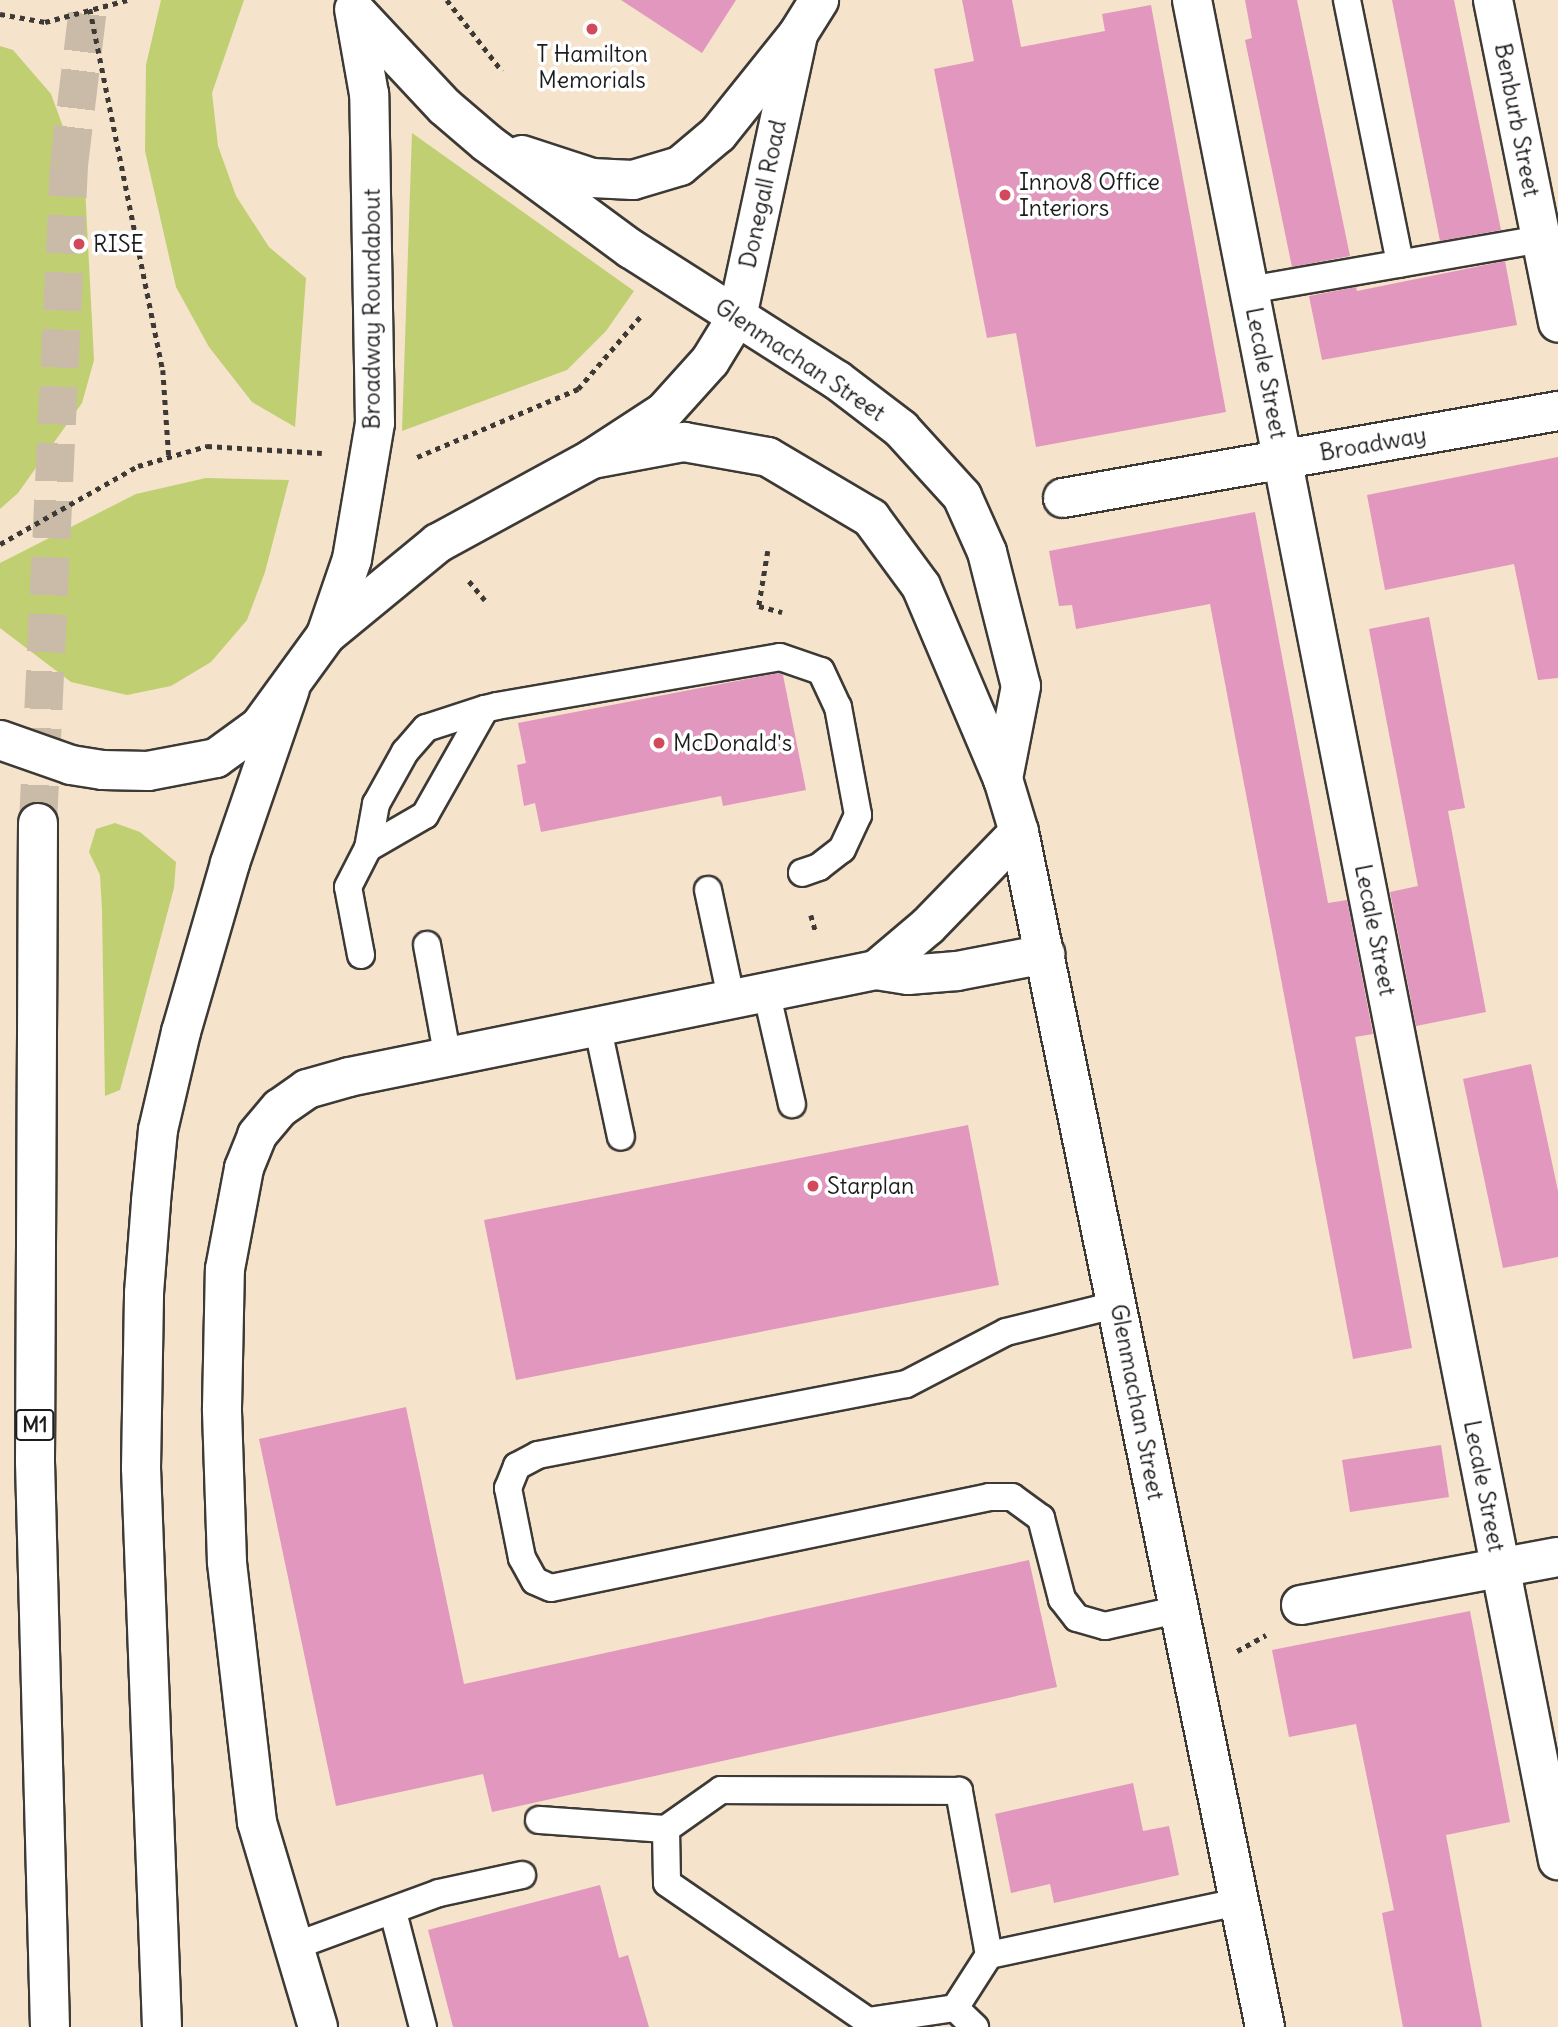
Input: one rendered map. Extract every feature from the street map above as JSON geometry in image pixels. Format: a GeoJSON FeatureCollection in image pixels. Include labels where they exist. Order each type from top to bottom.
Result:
{"type":"FeatureCollection","features":[{"type":"Feature","properties":{"kind":"main road","name":"Donegall Road"},"geometry":{"type":"LineString","coordinates":[[487,144],[592,178],[633,180],[680,166],[718,135],[798,34],[819,0]]}},
{"type":"Feature","properties":{"kind":"main road","name":"Lecale Street"},"geometry":{"type":"LineString","coordinates":[[1192,0],[1558,1860]]}},
{"type":"Feature","properties":{"kind":"main road","name":"Benburb Street"},"geometry":{"type":"LineString","coordinates":[[1493,0],[1547,243],[1558,323]]}},
{"type":"Feature","properties":{"kind":"main road","name":"Glenmachan Street"},"geometry":{"type":"LineString","coordinates":[[353,6],[445,107],[487,144],[631,250],[837,380],[901,429],[962,496],[987,552],[1020,686],[1003,779]]}},
{"type":"Feature","properties":{"kind":"main road","name":"Broadway Roundabout"},"geometry":{"type":"LineString","coordinates":[[0,720],[40,754],[71,765],[148,771],[216,758],[260,726],[290,689],[326,635],[352,559],[375,424],[369,94],[353,6]]}},
{"type":"Feature","properties":{"kind":"main road","name":"Donegall Road"},"geometry":{"type":"LineString","coordinates":[[592,459],[664,412],[710,361],[737,317],[798,34]]}},
{"type":"Feature","properties":{"kind":"main road","name":"Broadway"},"geometry":{"type":"LineString","coordinates":[[1063,498],[1558,411]]}},
{"type":"Feature","properties":{"kind":"main road","name":"Glenmachan Street"},"geometry":{"type":"LineString","coordinates":[[592,459],[684,442],[768,457],[871,518],[921,586],[1003,779],[1019,832],[1119,1304],[1176,1609],[1265,2027]]}},
{"type":"Feature","properties":{"kind":"main road"},"geometry":{"type":"LineString","coordinates":[[326,635],[438,543],[592,459]]}},
{"type":"Feature","properties":{"kind":"main road"},"geometry":{"type":"LineString","coordinates":[[162,2027],[141,1468],[144,1293],[151,1202],[158,1130],[181,1032],[230,863],[290,689]]}},
{"type":"Feature","properties":{"kind":"main road"},"geometry":{"type":"LineString","coordinates":[[0,740],[40,754]]}},
{"type":"Feature","properties":{"kind":"main road","name":"M1"},"geometry":{"type":"LineString","coordinates":[[38,823],[35,1462],[50,2027]]}},
{"type":"Feature","properties":{"kind":"main road"},"geometry":{"type":"LineString","coordinates":[[876,971],[928,926],[1019,832]]}},
{"type":"Feature","properties":{"kind":"main road"},"geometry":{"type":"LineString","coordinates":[[318,2027],[295,1946],[264,1857],[240,1703],[227,1562],[222,1420],[225,1269],[244,1168],[257,1135],[280,1108],[307,1089],[447,1058],[827,984],[876,971],[908,975],[957,971],[1045,954]]}},
{"type":"Feature","properties":{"kind":"main road"},"geometry":{"type":"LineString","coordinates":[[1301,1605],[1558,1557]]}},
{"type":"Feature","properties":{"kind":"lane"},"geometry":{"type":"LineString","coordinates":[[1347,0],[1400,264]]}},
{"type":"Feature","properties":{"kind":"lane"},"geometry":{"type":"LineString","coordinates":[[1250,290],[1400,264],[1547,243]]}},
{"type":"Feature","properties":{"kind":"lane"},"geometry":{"type":"LineString","coordinates":[[361,955],[348,887],[369,848],[376,804],[405,752],[426,729],[485,709],[780,657],[821,671],[838,707],[858,815],[842,849],[819,867],[802,873]]}},
{"type":"Feature","properties":{"kind":"lane"},"geometry":{"type":"LineString","coordinates":[[369,848],[425,815],[485,709]]}},
{"type":"Feature","properties":{"kind":"lane"},"geometry":{"type":"LineString","coordinates":[[709,890],[792,1104]]}},
{"type":"Feature","properties":{"kind":"lane"},"geometry":{"type":"LineString","coordinates":[[427,945],[447,1058]]}},
{"type":"Feature","properties":{"kind":"lane"},"geometry":{"type":"LineString","coordinates":[[597,1029],[621,1137]]}},
{"type":"Feature","properties":{"kind":"lane"},"geometry":{"type":"LineString","coordinates":[[1119,1304],[1006,1332],[913,1382],[538,1455],[517,1466],[508,1488],[522,1558],[535,1581],[551,1588],[989,1497],[1012,1497],[1041,1518],[1062,1599],[1077,1618],[1105,1626],[1176,1609]]}},
{"type":"Feature","properties":{"kind":"lane"},"geometry":{"type":"LineString","coordinates":[[539,1820],[666,1829],[721,1790],[959,1791],[989,1955],[955,2008],[868,2021],[667,1883],[666,1829]]}},
{"type":"Feature","properties":{"kind":"lane"},"geometry":{"type":"LineString","coordinates":[[295,1946],[439,1893],[522,1875]]}},
{"type":"Feature","properties":{"kind":"lane"},"geometry":{"type":"LineString","coordinates":[[989,1955],[1239,1902]]}},
{"type":"Feature","properties":{"kind":"lane"},"geometry":{"type":"LineString","coordinates":[[393,1912],[423,2027]]}},
{"type":"Feature","properties":{"kind":"lane"},"geometry":{"type":"LineString","coordinates":[[955,2008],[975,2027]]}},
{"type":"Feature","properties":{"kind":"path"},"geometry":{"type":"LineString","coordinates":[[0,14],[45,22],[127,0]]}},
{"type":"Feature","properties":{"kind":"path"},"geometry":{"type":"LineString","coordinates":[[447,0],[502,71]]}},
{"type":"Feature","properties":{"kind":"path"},"geometry":{"type":"LineString","coordinates":[[90,9],[163,370],[169,458]]}},
{"type":"Feature","properties":{"kind":"path"},"geometry":{"type":"LineString","coordinates":[[413,458],[578,389],[640,317]]}},
{"type":"Feature","properties":{"kind":"path"},"geometry":{"type":"LineString","coordinates":[[0,544],[138,466],[207,446],[281,448]]}},
{"type":"Feature","properties":{"kind":"path"},"geometry":{"type":"LineString","coordinates":[[802,873],[827,984]]}},
{"type":"Feature","properties":{"kind":"path"},"geometry":{"type":"LineString","coordinates":[[1189,1671],[1259,1642],[1301,1605]]}},
{"type":"Feature","properties":{"kind":"green space"},"geometry":{"type":"Polygon","coordinates":[[[161,0],[244,0],[212,93],[218,146],[236,196],[269,247],[306,278],[295,427],[252,402],[209,347],[176,287],[145,151],[146,65],[161,0]]]}},
{"type":"Feature","properties":{"kind":"green space"},"geometry":{"type":"Polygon","coordinates":[[[0,46],[13,50],[51,94],[85,187],[94,360],[82,403],[18,493],[0,509],[0,46]]]}},
{"type":"Feature","properties":{"kind":"green space"},"geometry":{"type":"Polygon","coordinates":[[[412,133],[634,291],[606,331],[567,370],[402,431],[412,133]]]}},
{"type":"Feature","properties":{"kind":"green space"},"geometry":{"type":"Polygon","coordinates":[[[206,478],[289,480],[265,572],[247,620],[211,662],[171,686],[127,695],[71,682],[0,628],[0,563],[136,494],[206,478]]]}},
{"type":"Feature","properties":{"kind":"green space"},"geometry":{"type":"Polygon","coordinates":[[[115,823],[140,832],[176,862],[174,888],[120,1090],[105,1096],[100,875],[89,852],[96,829],[115,823]]]}},
{"type":"Feature","properties":{"kind":"building"},"geometry":{"type":"Polygon","coordinates":[[[621,0],[736,0],[702,53],[621,0]]]}},
{"type":"Feature","properties":{"kind":"building"},"geometry":{"type":"Polygon","coordinates":[[[962,0],[1012,0],[1021,47],[1105,31],[1102,14],[1151,5],[1226,412],[1036,447],[1016,333],[987,338],[934,69],[974,61],[962,0]]]}},
{"type":"Feature","properties":{"kind":"building"},"geometry":{"type":"Polygon","coordinates":[[[1245,0],[1297,0],[1350,256],[1292,267],[1245,40],[1252,38],[1245,0]]]}},
{"type":"Feature","properties":{"kind":"building"},"geometry":{"type":"Polygon","coordinates":[[[1392,0],[1454,0],[1501,230],[1440,241],[1392,0]]]}},
{"type":"Feature","properties":{"kind":"building"},"geometry":{"type":"Polygon","coordinates":[[[1505,261],[1517,325],[1322,360],[1309,296],[1356,287],[1357,291],[1505,261]]]}},
{"type":"Feature","properties":{"kind":"building"},"geometry":{"type":"Polygon","coordinates":[[[1558,457],[1558,678],[1538,680],[1514,564],[1385,590],[1367,495],[1558,457]]]}},
{"type":"Feature","properties":{"kind":"building"},"geometry":{"type":"Polygon","coordinates":[[[1255,512],[1328,903],[1347,900],[1373,1034],[1355,1037],[1412,1348],[1353,1359],[1210,604],[1076,629],[1072,605],[1059,606],[1049,551],[1255,512]]]}},
{"type":"Feature","properties":{"kind":"building"},"geometry":{"type":"Polygon","coordinates":[[[1429,617],[1465,808],[1448,811],[1486,1012],[1416,1026],[1390,892],[1418,886],[1369,629],[1429,617]]]}},
{"type":"Feature","properties":{"kind":"building","name":"McDonald's"},"geometry":{"type":"Polygon","coordinates":[[[779,673],[783,675],[806,790],[723,806],[721,796],[541,832],[535,803],[524,806],[517,765],[526,763],[518,723],[779,673]]]}},
{"type":"Feature","properties":{"kind":"building"},"geometry":{"type":"Polygon","coordinates":[[[1531,1064],[1558,1191],[1558,1257],[1503,1268],[1463,1079],[1531,1064]]]}},
{"type":"Feature","properties":{"kind":"building"},"geometry":{"type":"Polygon","coordinates":[[[968,1125],[999,1285],[516,1380],[484,1220],[968,1125]]]}},
{"type":"Feature","properties":{"kind":"building"},"geometry":{"type":"Polygon","coordinates":[[[406,1407],[464,1684],[1029,1560],[1057,1687],[492,1812],[483,1774],[336,1806],[259,1439],[406,1407]]]}},
{"type":"Feature","properties":{"kind":"building"},"geometry":{"type":"Polygon","coordinates":[[[1441,1445],[1449,1497],[1350,1512],[1342,1460],[1441,1445]]]}},
{"type":"Feature","properties":{"kind":"building"},"geometry":{"type":"Polygon","coordinates":[[[1470,1611],[1510,1822],[1446,1835],[1482,2027],[1403,2027],[1382,1913],[1394,1910],[1356,1724],[1289,1737],[1272,1650],[1470,1611]]]}},
{"type":"Feature","properties":{"kind":"building"},"geometry":{"type":"Polygon","coordinates":[[[1133,1783],[1143,1831],[1169,1826],[1179,1875],[1054,1903],[1050,1884],[1011,1893],[995,1814],[1133,1783]]]}},
{"type":"Feature","properties":{"kind":"building"},"geometry":{"type":"Polygon","coordinates":[[[600,1885],[619,1958],[628,1955],[649,2027],[453,2027],[428,1930],[600,1885]]]}},
{"type":"Feature","properties":{"kind":"tunnel"},"geometry":{"type":"LineString","coordinates":[[38,823],[69,165],[89,0]]}},
{"type":"Feature","properties":{"kind":"place","name":"T Hamilton Memorials"},"geometry":{"type":"Point","coordinates":[592,29]}},
{"type":"Feature","properties":{"kind":"place","name":"Innov8 Office Interiors"},"geometry":{"type":"Point","coordinates":[1005,195]}},
{"type":"Feature","properties":{"kind":"place","name":"RISE"},"geometry":{"type":"Point","coordinates":[79,244]}},
{"type":"Feature","properties":{"kind":"place","name":"McDonald's"},"geometry":{"type":"Point","coordinates":[659,743]}},
{"type":"Feature","properties":{"kind":"place","name":"Starplan"},"geometry":{"type":"Point","coordinates":[813,1186]}}]}
